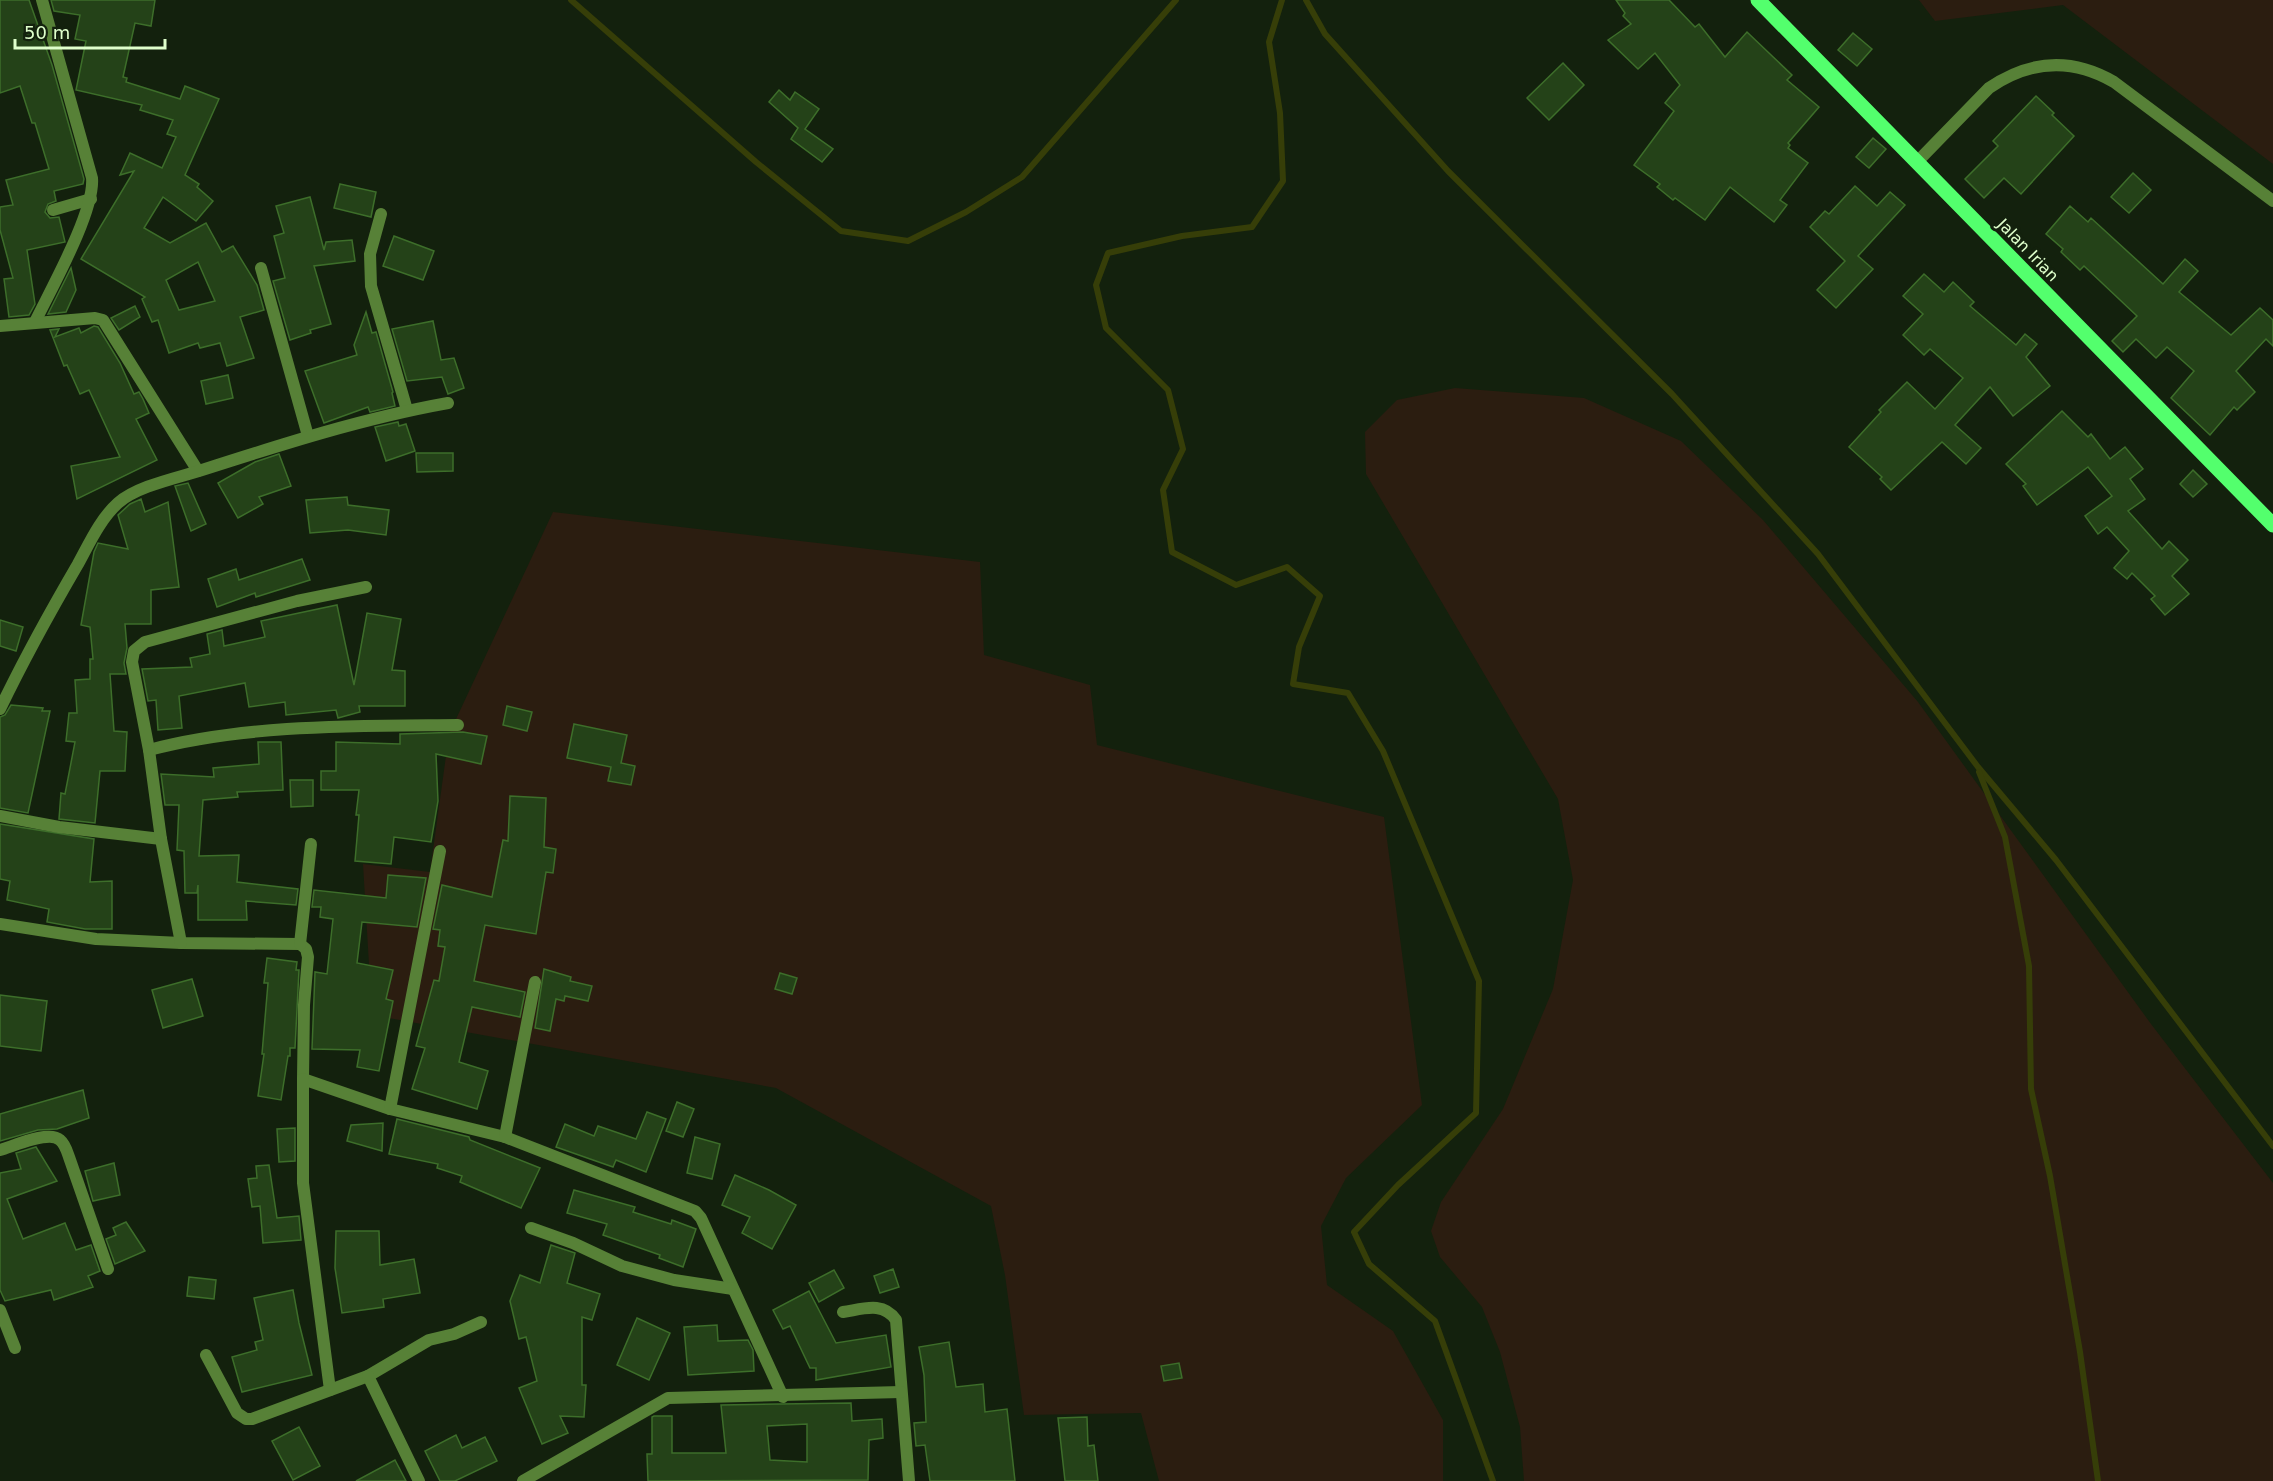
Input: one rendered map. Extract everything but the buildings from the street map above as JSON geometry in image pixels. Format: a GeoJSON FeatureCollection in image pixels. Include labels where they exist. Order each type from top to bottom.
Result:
{"type":"FeatureCollection","features":[{"type":"Feature","properties":{"kind":"main road","name":"Jalan Irian"},"geometry":{"type":"LineString","coordinates":[[1758,0],[2273,525]]}},
{"type":"Feature","properties":{"kind":"street"},"geometry":{"type":"LineString","coordinates":[[35,322],[91,199],[92,178],[42,0]]}},
{"type":"Feature","properties":{"kind":"street"},"geometry":{"type":"LineString","coordinates":[[1917,162],[1995,84],[2024,69],[2060,64],[2095,71],[2114,82],[2273,201]]}},
{"type":"Feature","properties":{"kind":"street"},"geometry":{"type":"LineString","coordinates":[[53,210],[91,199]]}},
{"type":"Feature","properties":{"kind":"street"},"geometry":{"type":"LineString","coordinates":[[381,214],[370,254],[371,286],[407,410]]}},
{"type":"Feature","properties":{"kind":"street"},"geometry":{"type":"LineString","coordinates":[[261,268],[308,436]]}},
{"type":"Feature","properties":{"kind":"street"},"geometry":{"type":"LineString","coordinates":[[0,326],[95,318],[105,322],[198,471]]}},
{"type":"Feature","properties":{"kind":"street"},"geometry":{"type":"LineString","coordinates":[[0,709],[32,644],[108,514],[118,503],[135,493],[308,436],[407,410],[448,403]]}},
{"type":"Feature","properties":{"kind":"street"},"geometry":{"type":"LineString","coordinates":[[181,944],[132,662],[134,651],[146,642],[297,601],[366,587]]}},
{"type":"Feature","properties":{"kind":"street"},"geometry":{"type":"LineString","coordinates":[[149,750],[187,741],[267,732],[361,726],[458,725]]}},
{"type":"Feature","properties":{"kind":"street"},"geometry":{"type":"LineString","coordinates":[[0,816],[59,827],[161,839]]}},
{"type":"Feature","properties":{"kind":"street"},"geometry":{"type":"LineString","coordinates":[[300,944],[311,844]]}},
{"type":"Feature","properties":{"kind":"street"},"geometry":{"type":"LineString","coordinates":[[390,1109],[440,851]]}},
{"type":"Feature","properties":{"kind":"street"},"geometry":{"type":"LineString","coordinates":[[0,924],[96,939],[181,944],[300,944],[306,949],[308,957],[304,1005],[303,1183],[330,1390]]}},
{"type":"Feature","properties":{"kind":"street"},"geometry":{"type":"LineString","coordinates":[[505,1137],[535,982]]}},
{"type":"Feature","properties":{"kind":"street"},"geometry":{"type":"LineString","coordinates":[[303,1079],[390,1109],[505,1137],[695,1211],[701,1218],[783,1396]]}},
{"type":"Feature","properties":{"kind":"street"},"geometry":{"type":"LineString","coordinates":[[0,1150],[45,1136],[54,1136],[60,1140],[69,1157],[108,1269]]}},
{"type":"Feature","properties":{"kind":"street"},"geometry":{"type":"LineString","coordinates":[[531,1228],[573,1243],[622,1266],[674,1280],[733,1289]]}},
{"type":"Feature","properties":{"kind":"street"},"geometry":{"type":"LineString","coordinates":[[843,1312],[879,1307],[891,1314],[897,1325],[909,1481]]}},
{"type":"Feature","properties":{"kind":"street"},"geometry":{"type":"LineString","coordinates":[[0,1310],[15,1348]]}},
{"type":"Feature","properties":{"kind":"street"},"geometry":{"type":"LineString","coordinates":[[206,1355],[237,1413],[246,1419],[369,1376],[429,1340],[454,1334],[481,1322]]}},
{"type":"Feature","properties":{"kind":"street"},"geometry":{"type":"LineString","coordinates":[[369,1376],[418,1481]]}},
{"type":"Feature","properties":{"kind":"street"},"geometry":{"type":"LineString","coordinates":[[523,1481],[665,1399],[901,1392]]}},
{"type":"Feature","properties":{"kind":"shaded area"},"geometry":{"type":"Polygon","coordinates":[[[1919,0],[2273,0],[2273,164],[2063,5],[1935,21],[1919,0]]]}},
{"type":"Feature","properties":{"kind":"shaded area"},"geometry":{"type":"Polygon","coordinates":[[[1455,388],[1584,398],[1681,441],[1763,520],[1918,702],[2151,1024],[2273,1183],[2273,1481],[1524,1481],[1520,1427],[1500,1352],[1482,1307],[1440,1257],[1431,1231],[1441,1202],[1503,1109],[1553,989],[1573,880],[1558,799],[1366,474],[1365,432],[1397,400],[1455,388]]]}},
{"type":"Feature","properties":{"kind":"shaded area"},"geometry":{"type":"Polygon","coordinates":[[[553,512],[980,562],[984,655],[1090,685],[1097,745],[1384,817],[1422,1105],[1346,1178],[1321,1226],[1327,1285],[1393,1331],[1443,1420],[1443,1481],[1159,1481],[1141,1413],[1024,1415],[1005,1275],[991,1206],[776,1088],[372,1015],[363,864],[430,872],[449,734],[553,512]]]}},
{"type":"Feature","properties":{"kind":"waterway"},"geometry":{"type":"LineString","coordinates":[[571,0],[756,162],[841,231],[908,241],[966,212],[1022,177],[1176,0]]}},
{"type":"Feature","properties":{"kind":"waterway"},"geometry":{"type":"LineString","coordinates":[[1282,0],[1269,42],[1280,113],[1283,181],[1252,227],[1182,236],[1108,253],[1096,285],[1106,328],[1168,390],[1183,449],[1163,490],[1172,552],[1236,585],[1287,567],[1320,596],[1299,647],[1293,684],[1348,693],[1383,751],[1479,981],[1476,1113],[1398,1185],[1354,1232],[1369,1264],[1435,1321],[1493,1481]]}},
{"type":"Feature","properties":{"kind":"waterway"},"geometry":{"type":"LineString","coordinates":[[1306,0],[1325,34],[1448,171],[1672,394],[1818,554],[1978,767],[2056,860],[2273,1146]]}},
{"type":"Feature","properties":{"kind":"waterway"},"geometry":{"type":"LineString","coordinates":[[1979,772],[2005,837],[2029,966],[2031,1089],[2050,1176],[2080,1352],[2098,1481]]}}]}
